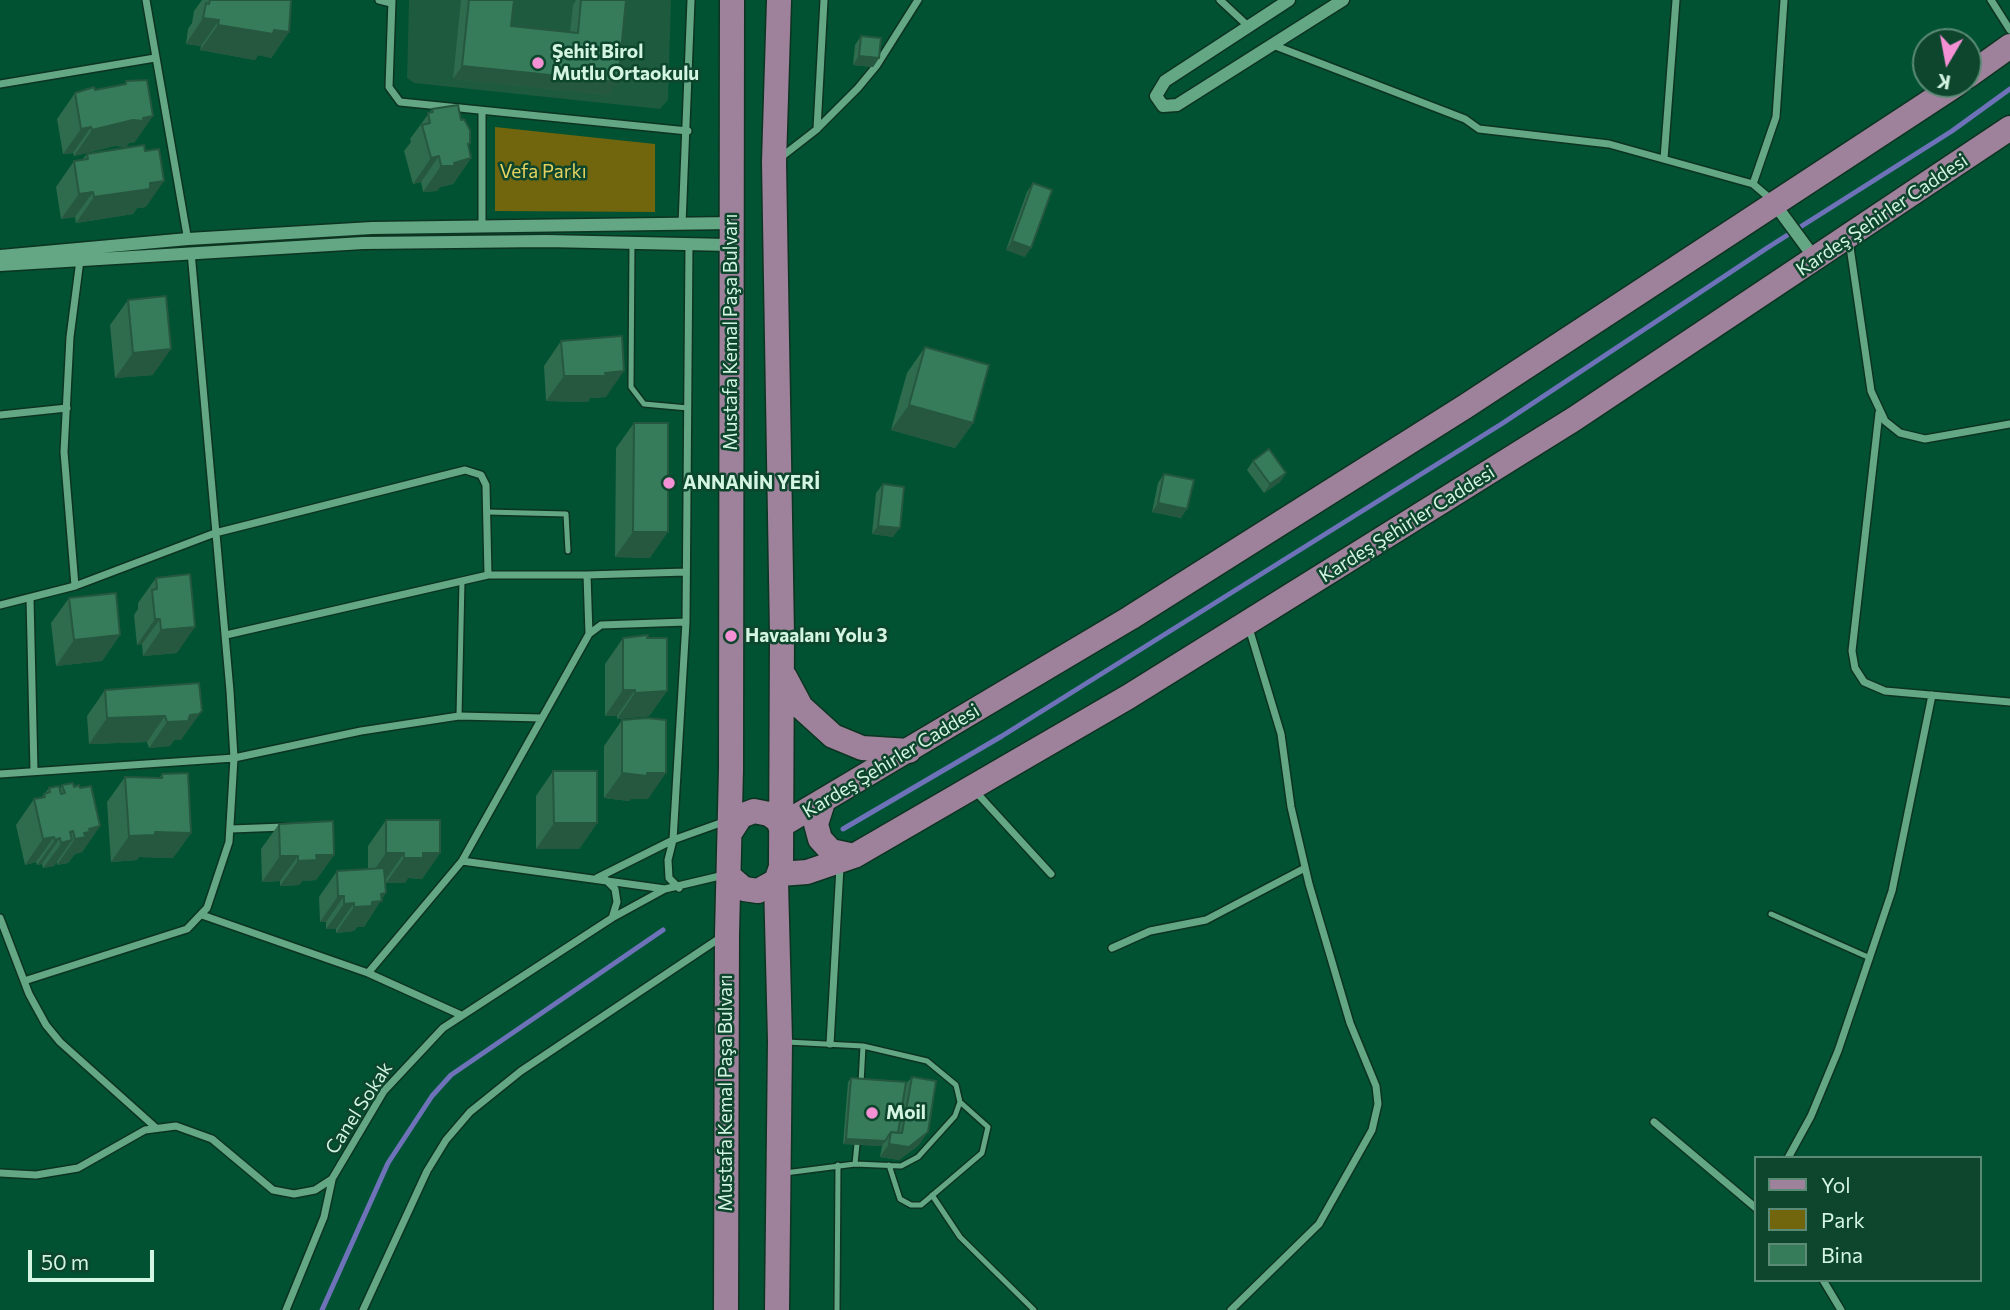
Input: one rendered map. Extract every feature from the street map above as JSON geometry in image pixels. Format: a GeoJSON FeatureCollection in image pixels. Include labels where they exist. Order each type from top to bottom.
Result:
{"type":"FeatureCollection","features":[{"type":"Feature","properties":{"kind":"main road","name":"Mustafa Kemal Paşa Bulvarı"},"geometry":{"type":"LineString","coordinates":[[730,826],[732,0]]}},
{"type":"Feature","properties":{"kind":"main road"},"geometry":{"type":"LineString","coordinates":[[777,1310],[780,1041],[778,877],[782,669],[774,162],[779,0]]}},
{"type":"Feature","properties":{"kind":"main road"},"geometry":{"type":"LineString","coordinates":[[1982,66],[2010,46]]}},
{"type":"Feature","properties":{"kind":"main road","name":"Kardeş Şehirler Caddesi"},"geometry":{"type":"LineString","coordinates":[[780,824],[823,802],[1141,610],[1466,407],[1935,98]]}},
{"type":"Feature","properties":{"kind":"main road","name":"Kardeş Şehirler Caddesi"},"geometry":{"type":"LineString","coordinates":[[778,877],[847,860],[1248,624],[1574,419],[2010,128]]}},
{"type":"Feature","properties":{"kind":"main road"},"geometry":{"type":"LineString","coordinates":[[782,669],[801,707],[833,736],[870,750],[909,751]]}},
{"type":"Feature","properties":{"kind":"main road"},"geometry":{"type":"LineString","coordinates":[[823,802],[816,824],[820,839],[831,851],[847,860]]}},
{"type":"Feature","properties":{"kind":"main road"},"geometry":{"type":"LineString","coordinates":[[778,877],[765,890],[751,891],[738,886],[729,875],[730,826],[741,816],[754,811],[769,814],[780,824]]}},
{"type":"Feature","properties":{"kind":"main road","name":"Mustafa Kemal Paşa Bulvarı"},"geometry":{"type":"LineString","coordinates":[[726,1310],[729,875]]}},
{"type":"Feature","properties":{"kind":"street"},"geometry":{"type":"LineString","coordinates":[[24,981],[178,934],[202,915],[221,873],[231,828],[234,758],[226,635],[191,252],[146,0]]}},
{"type":"Feature","properties":{"kind":"street"},"geometry":{"type":"LineString","coordinates":[[379,0],[391,1],[389,87],[395,98],[407,104],[688,131]]}},
{"type":"Feature","properties":{"kind":"street"},"geometry":{"type":"LineString","coordinates":[[682,223],[688,131],[691,0]]}},
{"type":"Feature","properties":{"kind":"street"},"geometry":{"type":"LineString","coordinates":[[817,130],[824,0]]}},
{"type":"Feature","properties":{"kind":"street"},"geometry":{"type":"LineString","coordinates":[[774,162],[817,130],[877,65],[918,0]]}},
{"type":"Feature","properties":{"kind":"street"},"geometry":{"type":"LineString","coordinates":[[1220,0],[1248,26]]}},
{"type":"Feature","properties":{"kind":"street"},"geometry":{"type":"LineString","coordinates":[[1289,0],[1165,81],[1156,96],[1163,106],[1177,105],[1343,0]]}},
{"type":"Feature","properties":{"kind":"street"},"geometry":{"type":"LineString","coordinates":[[1664,159],[1676,0]]}},
{"type":"Feature","properties":{"kind":"street"},"geometry":{"type":"LineString","coordinates":[[1753,184],[1776,117],[1784,0]]}},
{"type":"Feature","properties":{"kind":"street"},"geometry":{"type":"LineString","coordinates":[[1991,0],[2010,30]]}},
{"type":"Feature","properties":{"kind":"street"},"geometry":{"type":"LineString","coordinates":[[1272,45],[1465,119],[1479,129],[1609,144],[1753,184],[1774,202],[1816,260]]}},
{"type":"Feature","properties":{"kind":"street"},"geometry":{"type":"LineString","coordinates":[[0,84],[155,58]]}},
{"type":"Feature","properties":{"kind":"street"},"geometry":{"type":"LineString","coordinates":[[482,111],[482,226]]}},
{"type":"Feature","properties":{"kind":"street"},"geometry":{"type":"LineString","coordinates":[[0,256],[188,239],[372,228],[682,223],[731,234]]}},
{"type":"Feature","properties":{"kind":"street"},"geometry":{"type":"LineString","coordinates":[[0,265],[191,252],[455,241],[689,243],[731,234]]}},
{"type":"Feature","properties":{"kind":"street"},"geometry":{"type":"LineString","coordinates":[[1848,238],[1871,391],[1879,413],[1892,428],[1916,439],[2010,424]]}},
{"type":"Feature","properties":{"kind":"street"},"geometry":{"type":"LineString","coordinates":[[680,888],[669,878],[667,860],[673,840],[686,622],[689,243]]}},
{"type":"Feature","properties":{"kind":"street"},"geometry":{"type":"LineString","coordinates":[[75,586],[64,452],[70,337],[80,259]]}},
{"type":"Feature","properties":{"kind":"street"},"geometry":{"type":"LineString","coordinates":[[0,415],[66,408]]}},
{"type":"Feature","properties":{"kind":"street"},"geometry":{"type":"LineString","coordinates":[[1879,413],[1852,660],[1859,676],[1877,689],[2010,702]]}},
{"type":"Feature","properties":{"kind":"street"},"geometry":{"type":"LineString","coordinates":[[0,605],[75,586],[215,533],[465,470],[481,475],[486,485],[488,575]]}},
{"type":"Feature","properties":{"kind":"street"},"geometry":{"type":"LineString","coordinates":[[226,635],[488,575],[686,572]]}},
{"type":"Feature","properties":{"kind":"street"},"geometry":{"type":"LineString","coordinates":[[587,575],[589,634]]}},
{"type":"Feature","properties":{"kind":"street"},"geometry":{"type":"LineString","coordinates":[[30,598],[34,771]]}},
{"type":"Feature","properties":{"kind":"street"},"geometry":{"type":"LineString","coordinates":[[368,973],[462,861],[589,634],[601,625],[686,622]]}},
{"type":"Feature","properties":{"kind":"street"},"geometry":{"type":"LineString","coordinates":[[1231,1310],[1319,1224],[1372,1130],[1377,1112],[1376,1086],[1350,1023],[1306,868],[1292,807],[1281,734],[1248,624]]}},
{"type":"Feature","properties":{"kind":"street"},"geometry":{"type":"LineString","coordinates":[[1789,1156],[1811,1116],[1838,1051],[1892,891],[1932,695]]}},
{"type":"Feature","properties":{"kind":"street"},"geometry":{"type":"LineString","coordinates":[[0,774],[234,758],[361,731],[459,716],[542,718]]}},
{"type":"Feature","properties":{"kind":"street"},"geometry":{"type":"LineString","coordinates":[[972,788],[1051,874]]}},
{"type":"Feature","properties":{"kind":"street"},"geometry":{"type":"LineString","coordinates":[[596,878],[673,840],[730,826]]}},
{"type":"Feature","properties":{"kind":"street"},"geometry":{"type":"LineString","coordinates":[[231,828],[292,827]]}},
{"type":"Feature","properties":{"kind":"street"},"geometry":{"type":"LineString","coordinates":[[830,1044],[847,860]]}},
{"type":"Feature","properties":{"kind":"street"},"geometry":{"type":"LineString","coordinates":[[462,861],[665,889]]}},
{"type":"Feature","properties":{"kind":"street"},"geometry":{"type":"LineString","coordinates":[[1112,948],[1150,931],[1206,920],[1306,868]]}},
{"type":"Feature","properties":{"kind":"street","name":"Canel Sokak"},"geometry":{"type":"LineString","coordinates":[[155,1127],[176,1126],[201,1132],[264,1185],[284,1193],[305,1193],[332,1179],[384,1091],[422,1048],[461,1015],[612,918],[665,889],[680,888],[729,875]]}},
{"type":"Feature","properties":{"kind":"street"},"geometry":{"type":"LineString","coordinates":[[605,879],[615,889],[617,902],[612,918]]}},
{"type":"Feature","properties":{"kind":"street"},"geometry":{"type":"LineString","coordinates":[[202,915],[368,973],[461,1015]]}},
{"type":"Feature","properties":{"kind":"street"},"geometry":{"type":"LineString","coordinates":[[0,918],[37,1010],[60,1042],[155,1127],[78,1168],[36,1175],[0,1173]]}},
{"type":"Feature","properties":{"kind":"street"},"geometry":{"type":"LineString","coordinates":[[363,1310],[427,1171],[446,1140],[470,1112],[521,1071],[727,934]]}},
{"type":"Feature","properties":{"kind":"street"},"geometry":{"type":"LineString","coordinates":[[1654,1122],[1755,1207]]}},
{"type":"Feature","properties":{"kind":"street"},"geometry":{"type":"LineString","coordinates":[[286,1310],[324,1217],[332,1179]]}},
{"type":"Feature","properties":{"kind":"street"},"geometry":{"type":"LineString","coordinates":[[1824,1282],[1841,1310]]}},
{"type":"Feature","properties":{"kind":"street"},"geometry":{"type":"LineString","coordinates":[[1829,1310],[1835,1301]]}},
{"type":"Feature","properties":{"kind":"lane"},"geometry":{"type":"LineString","coordinates":[[632,243],[631,387],[644,404],[688,408]]}},
{"type":"Feature","properties":{"kind":"lane"},"geometry":{"type":"LineString","coordinates":[[487,512],[566,514],[568,551]]}},
{"type":"Feature","properties":{"kind":"lane"},"geometry":{"type":"LineString","coordinates":[[459,716],[462,582]]}},
{"type":"Feature","properties":{"kind":"lane"},"geometry":{"type":"LineString","coordinates":[[1771,914],[1870,958]]}},
{"type":"Feature","properties":{"kind":"lane"},"geometry":{"type":"LineString","coordinates":[[779,1174],[838,1165],[901,1166],[918,1157],[955,1116],[960,1102],[956,1085],[927,1061],[863,1046],[780,1041]]}},
{"type":"Feature","properties":{"kind":"lane"},"geometry":{"type":"LineString","coordinates":[[861,1083],[863,1046]]}},
{"type":"Feature","properties":{"kind":"lane"},"geometry":{"type":"LineString","coordinates":[[889,1165],[900,1199],[905,1203],[921,1205],[982,1153],[988,1127],[960,1102]]}},
{"type":"Feature","properties":{"kind":"lane"},"geometry":{"type":"LineString","coordinates":[[855,1164],[857,1144]]}},
{"type":"Feature","properties":{"kind":"lane"},"geometry":{"type":"LineString","coordinates":[[837,1310],[838,1165]]}},
{"type":"Feature","properties":{"kind":"lane"},"geometry":{"type":"LineString","coordinates":[[932,1195],[960,1237],[1034,1310]]}},
{"type":"Feature","properties":{"kind":"shaded area","name":"Şehit Birol Mutlu Ortaokulu"},"geometry":{"type":"Polygon","coordinates":[[[409,0],[671,0],[668,100],[660,109],[414,83],[407,78],[409,0]]]}},
{"type":"Feature","properties":{"kind":"green space","name":"Vefa Parkı"},"geometry":{"type":"Polygon","coordinates":[[[495,127],[655,144],[655,212],[495,211],[495,127]]]}},
{"type":"Feature","properties":{"kind":"building"},"geometry":{"type":"Polygon","coordinates":[[[210,0],[291,0],[289,32],[274,30],[273,34],[218,25],[219,20],[203,18],[206,3],[209,4],[210,0]]]}},
{"type":"Feature","properties":{"kind":"building"},"geometry":{"type":"Polygon","coordinates":[[[469,0],[514,0],[511,26],[578,33],[581,0],[626,0],[618,82],[462,66],[469,0]]]}},
{"type":"Feature","properties":{"kind":"building"},"geometry":{"type":"Polygon","coordinates":[[[861,36],[881,38],[879,58],[859,56],[861,36]]]}},
{"type":"Feature","properties":{"kind":"building"},"geometry":{"type":"Polygon","coordinates":[[[147,80],[153,116],[143,118],[144,121],[133,120],[92,130],[91,127],[81,129],[75,93],[94,87],[95,90],[126,84],[126,81],[147,80]]]}},
{"type":"Feature","properties":{"kind":"building"},"geometry":{"type":"Polygon","coordinates":[[[458,105],[461,120],[464,119],[470,130],[468,144],[471,158],[454,163],[455,166],[441,166],[439,156],[431,158],[422,125],[430,123],[428,113],[433,112],[432,109],[458,105]]]}},
{"type":"Feature","properties":{"kind":"building"},"geometry":{"type":"Polygon","coordinates":[[[144,145],[145,151],[159,149],[164,181],[150,183],[150,189],[94,197],[93,192],[79,194],[74,161],[88,159],[87,154],[144,145]]]}},
{"type":"Feature","properties":{"kind":"building"},"geometry":{"type":"Polygon","coordinates":[[[1033,183],[1052,190],[1031,248],[1012,241],[1033,183]]]}},
{"type":"Feature","properties":{"kind":"building"},"geometry":{"type":"Polygon","coordinates":[[[166,296],[171,349],[133,353],[128,300],[166,296]]]}},
{"type":"Feature","properties":{"kind":"building"},"geometry":{"type":"Polygon","coordinates":[[[622,336],[624,371],[605,373],[606,376],[564,376],[561,341],[622,336]]]}},
{"type":"Feature","properties":{"kind":"building"},"geometry":{"type":"Polygon","coordinates":[[[925,347],[989,365],[973,423],[909,405],[925,347]]]}},
{"type":"Feature","properties":{"kind":"building"},"geometry":{"type":"Polygon","coordinates":[[[634,423],[668,423],[668,532],[633,532],[634,423]]]}},
{"type":"Feature","properties":{"kind":"building"},"geometry":{"type":"Polygon","coordinates":[[[1269,449],[1286,473],[1270,484],[1253,461],[1269,449]]]}},
{"type":"Feature","properties":{"kind":"building"},"geometry":{"type":"Polygon","coordinates":[[[1164,474],[1194,480],[1187,509],[1158,503],[1164,474]]]}},
{"type":"Feature","properties":{"kind":"building"},"geometry":{"type":"Polygon","coordinates":[[[883,484],[904,487],[900,528],[878,526],[883,484]]]}},
{"type":"Feature","properties":{"kind":"building"},"geometry":{"type":"Polygon","coordinates":[[[190,574],[195,627],[161,630],[160,619],[155,619],[152,590],[157,589],[156,578],[190,574]]]}},
{"type":"Feature","properties":{"kind":"building"},"geometry":{"type":"Polygon","coordinates":[[[116,593],[120,635],[74,640],[69,598],[116,593]]]}},
{"type":"Feature","properties":{"kind":"building"},"geometry":{"type":"Polygon","coordinates":[[[648,635],[647,638],[667,638],[667,691],[635,693],[635,690],[623,690],[623,638],[648,635]]]}},
{"type":"Feature","properties":{"kind":"building"},"geometry":{"type":"Polygon","coordinates":[[[199,683],[202,711],[190,715],[188,721],[167,722],[165,716],[107,718],[105,690],[199,683]]]}},
{"type":"Feature","properties":{"kind":"building"},"geometry":{"type":"Polygon","coordinates":[[[622,720],[666,720],[666,773],[647,773],[647,776],[622,773],[622,720]]]}},
{"type":"Feature","properties":{"kind":"building"},"geometry":{"type":"Polygon","coordinates":[[[553,771],[597,771],[597,823],[554,823],[553,771]]]}},
{"type":"Feature","properties":{"kind":"building"},"geometry":{"type":"Polygon","coordinates":[[[188,773],[191,833],[155,832],[155,835],[129,836],[125,777],[162,778],[162,774],[188,773]]]}},
{"type":"Feature","properties":{"kind":"building"},"geometry":{"type":"Polygon","coordinates":[[[73,783],[74,787],[79,785],[80,788],[91,786],[100,826],[89,829],[90,832],[84,833],[86,837],[75,839],[73,831],[70,832],[72,840],[61,843],[60,838],[43,839],[34,799],[45,797],[44,794],[50,792],[49,788],[59,786],[61,794],[65,793],[62,785],[73,783]]]}},
{"type":"Feature","properties":{"kind":"building"},"geometry":{"type":"Polygon","coordinates":[[[386,820],[440,820],[440,853],[423,853],[423,858],[404,858],[404,853],[386,853],[386,820]]]}},
{"type":"Feature","properties":{"kind":"building"},"geometry":{"type":"Polygon","coordinates":[[[333,821],[334,855],[316,855],[317,860],[298,861],[298,856],[280,856],[279,824],[333,821]]]}},
{"type":"Feature","properties":{"kind":"building"},"geometry":{"type":"Polygon","coordinates":[[[384,868],[386,893],[381,894],[382,901],[372,902],[372,906],[354,907],[354,903],[344,904],[344,896],[338,896],[337,871],[384,868]]]}},
{"type":"Feature","properties":{"kind":"building"},"geometry":{"type":"Polygon","coordinates":[[[912,1077],[936,1081],[928,1132],[909,1147],[889,1144],[891,1132],[902,1133],[912,1077]]]}},
{"type":"Feature","properties":{"kind":"building"},"geometry":{"type":"Polygon","coordinates":[[[851,1078],[906,1082],[898,1133],[891,1132],[885,1141],[846,1139],[851,1078]]]}},
{"type":"Feature","properties":{"kind":"waterway"},"geometry":{"type":"LineString","coordinates":[[843,829],[1002,736],[1503,423],[1767,248],[1952,131],[2010,89]]}},
{"type":"Feature","properties":{"kind":"waterway"},"geometry":{"type":"LineString","coordinates":[[322,1310],[388,1163],[432,1096],[451,1075],[663,930]]}},
{"type":"Feature","properties":{"kind":"place","name":"Şehit Birol Mutlu Ortaokulu"},"geometry":{"type":"Point","coordinates":[538,63]}},
{"type":"Feature","properties":{"kind":"place","name":"ANNANİN YERİ"},"geometry":{"type":"Point","coordinates":[669,483]}},
{"type":"Feature","properties":{"kind":"place","name":"Havaalanı Yolu 3"},"geometry":{"type":"Point","coordinates":[731,636]}},
{"type":"Feature","properties":{"kind":"place","name":"Moil"},"geometry":{"type":"Point","coordinates":[872,1113]}}]}
